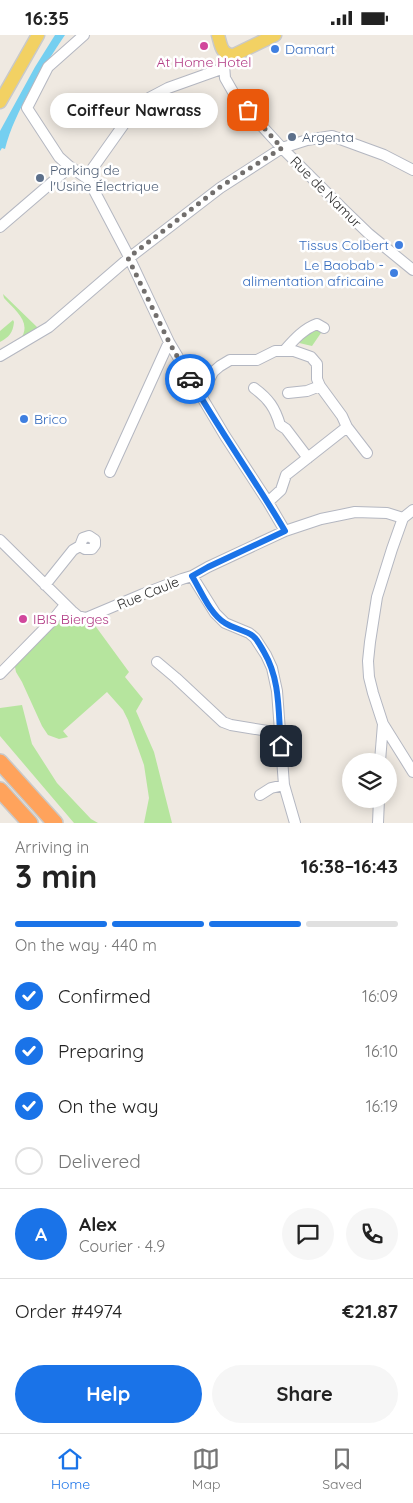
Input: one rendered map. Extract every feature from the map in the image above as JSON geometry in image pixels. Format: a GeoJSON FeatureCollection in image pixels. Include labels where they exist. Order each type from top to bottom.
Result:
{"type":"FeatureCollection","features":[{"type":"Feature","properties":{"kind":"highway"},"geometry":{"type":"LineString","coordinates":[[0,762],[55,823]]}},
{"type":"Feature","properties":{"kind":"highway"},"geometry":{"type":"LineString","coordinates":[[0,790],[30,823]]}},
{"type":"Feature","properties":{"kind":"main road"},"geometry":{"type":"LineString","coordinates":[[0,102],[38,35]]}},
{"type":"Feature","properties":{"kind":"main road"},"geometry":{"type":"LineString","coordinates":[[218,35],[225,54],[234,55],[275,35]]}},
{"type":"Feature","properties":{"kind":"street"},"geometry":{"type":"LineString","coordinates":[[84,35],[48,67],[27,109],[59,157],[88,179],[169,342],[197,391],[268,501],[285,531]]}},
{"type":"Feature","properties":{"kind":"street","name":"Rue de Namur"},"geometry":{"type":"LineString","coordinates":[[225,54],[225,77],[237,99],[282,148],[369,234],[413,270]]}},
{"type":"Feature","properties":{"kind":"street"},"geometry":{"type":"LineString","coordinates":[[88,179],[90,172],[129,117],[150,98],[168,88],[224,68]]}},
{"type":"Feature","properties":{"kind":"street"},"geometry":{"type":"LineString","coordinates":[[3,355],[49,327],[128,258],[220,187],[282,148],[307,140],[332,136],[384,155],[413,169]]}},
{"type":"Feature","properties":{"kind":"street"},"geometry":{"type":"LineString","coordinates":[[0,227],[69,166]]}},
{"type":"Feature","properties":{"kind":"street"},"geometry":{"type":"LineString","coordinates":[[284,351],[295,339],[313,326],[317,324],[324,327]]}},
{"type":"Feature","properties":{"kind":"street"},"geometry":{"type":"LineString","coordinates":[[110,472],[169,342]]}},
{"type":"Feature","properties":{"kind":"street"},"geometry":{"type":"LineString","coordinates":[[197,391],[208,382],[220,366],[230,360],[256,361],[272,351],[294,351],[311,357],[317,364],[320,386],[367,453]]}},
{"type":"Feature","properties":{"kind":"street"},"geometry":{"type":"LineString","coordinates":[[288,393],[307,391],[320,386]]}},
{"type":"Feature","properties":{"kind":"street"},"geometry":{"type":"LineString","coordinates":[[254,388],[263,395],[276,412],[280,425],[286,429],[308,458]]}},
{"type":"Feature","properties":{"kind":"street"},"geometry":{"type":"LineString","coordinates":[[268,501],[281,490],[286,475],[348,427]]}},
{"type":"Feature","properties":{"kind":"street"},"geometry":{"type":"LineString","coordinates":[[413,510],[402,518],[377,597],[368,661],[372,693],[383,724],[413,772]]}},
{"type":"Feature","properties":{"kind":"street","name":"Rue Caule"},"geometry":{"type":"LineString","coordinates":[[66,605],[78,616],[86,618],[192,576],[285,531],[321,519],[354,512],[387,513],[402,518]]}},
{"type":"Feature","properties":{"kind":"street"},"geometry":{"type":"LineString","coordinates":[[0,540],[66,605],[0,674]]}},
{"type":"Feature","properties":{"kind":"street"},"geometry":{"type":"LineString","coordinates":[[45,585],[73,550],[80,546]]}},
{"type":"Feature","properties":{"kind":"street"},"geometry":{"type":"LineString","coordinates":[[192,576],[218,618],[252,636],[260,645],[274,674],[277,686],[284,785],[295,823]]}},
{"type":"Feature","properties":{"kind":"street"},"geometry":{"type":"LineString","coordinates":[[157,662],[223,722],[280,733]]}},
{"type":"Feature","properties":{"kind":"street"},"geometry":{"type":"LineString","coordinates":[[381,753],[383,724]]}},
{"type":"Feature","properties":{"kind":"street"},"geometry":{"type":"LineString","coordinates":[[260,795],[271,788],[284,785]]}},
{"type":"Feature","properties":{"kind":"street"},"geometry":{"type":"LineString","coordinates":[[378,823],[379,808]]}},
{"type":"Feature","properties":{"kind":"green space"},"geometry":{"type":"Polygon","coordinates":[[[3,294],[38,328],[20,340],[25,328],[24,322],[4,298],[3,294]]]}},
{"type":"Feature","properties":{"kind":"green space"},"geometry":{"type":"Polygon","coordinates":[[[13,320],[12,332],[0,342],[0,331],[13,320]]]}},
{"type":"Feature","properties":{"kind":"green space"},"geometry":{"type":"Polygon","coordinates":[[[313,327],[323,330],[312,346],[295,342],[313,327]]]}},
{"type":"Feature","properties":{"kind":"green space"},"geometry":{"type":"Polygon","coordinates":[[[62,618],[91,620],[129,672],[125,677],[143,699],[136,711],[154,752],[172,823],[144,823],[149,798],[144,765],[123,710],[107,692],[63,731],[68,737],[59,739],[48,735],[42,726],[16,672],[16,662],[62,618]]]}},
{"type":"Feature","properties":{"kind":"green space"},"geometry":{"type":"Polygon","coordinates":[[[22,705],[32,744],[57,783],[91,819],[98,823],[74,823],[0,736],[0,708],[22,705]]]}},
{"type":"Feature","properties":{"kind":"water"},"geometry":{"type":"Polygon","coordinates":[[[55,35],[65,35],[39,75],[15,119],[5,149],[2,148],[0,151],[0,131],[55,35]]]}},
{"type":"Feature","properties":{"kind":"way so far"},"geometry":{"type":"LineString","coordinates":[[190,379],[169,342],[128,258],[220,187],[282,148],[248,110]]}},
{"type":"Feature","properties":{"kind":"place","name":"At Home Hotel"},"geometry":{"type":"Point","coordinates":[204,46]}},
{"type":"Feature","properties":{"kind":"place","name":"Damart"},"geometry":{"type":"Point","coordinates":[275,49]}},
{"type":"Feature","properties":{"kind":"place","name":"Coiffeur Nawrass"},"geometry":{"type":"Point","coordinates":[248,110]}},
{"type":"Feature","properties":{"kind":"place","name":"Argenta"},"geometry":{"type":"Point","coordinates":[292,137]}},
{"type":"Feature","properties":{"kind":"place","name":"Parking de l'Usine Électrique"},"geometry":{"type":"Point","coordinates":[40,178]}},
{"type":"Feature","properties":{"kind":"place","name":"Tissus Colbert"},"geometry":{"type":"Point","coordinates":[399,245]}},
{"type":"Feature","properties":{"kind":"place","name":"Le Baobab - alimentation africaine"},"geometry":{"type":"Point","coordinates":[394,273]}},
{"type":"Feature","properties":{"kind":"place","name":"Brico"},"geometry":{"type":"Point","coordinates":[24,419]}},
{"type":"Feature","properties":{"kind":"place","name":"IBIS Bierges"},"geometry":{"type":"Point","coordinates":[23,619]}},
{"type":"Feature","properties":{"kind":"route"},"geometry":{"type":"LineString","coordinates":[[190,379],[285,531],[192,576],[218,618],[230,626],[249,633],[255,638],[266,655],[277,686],[281,746]]}}]}
